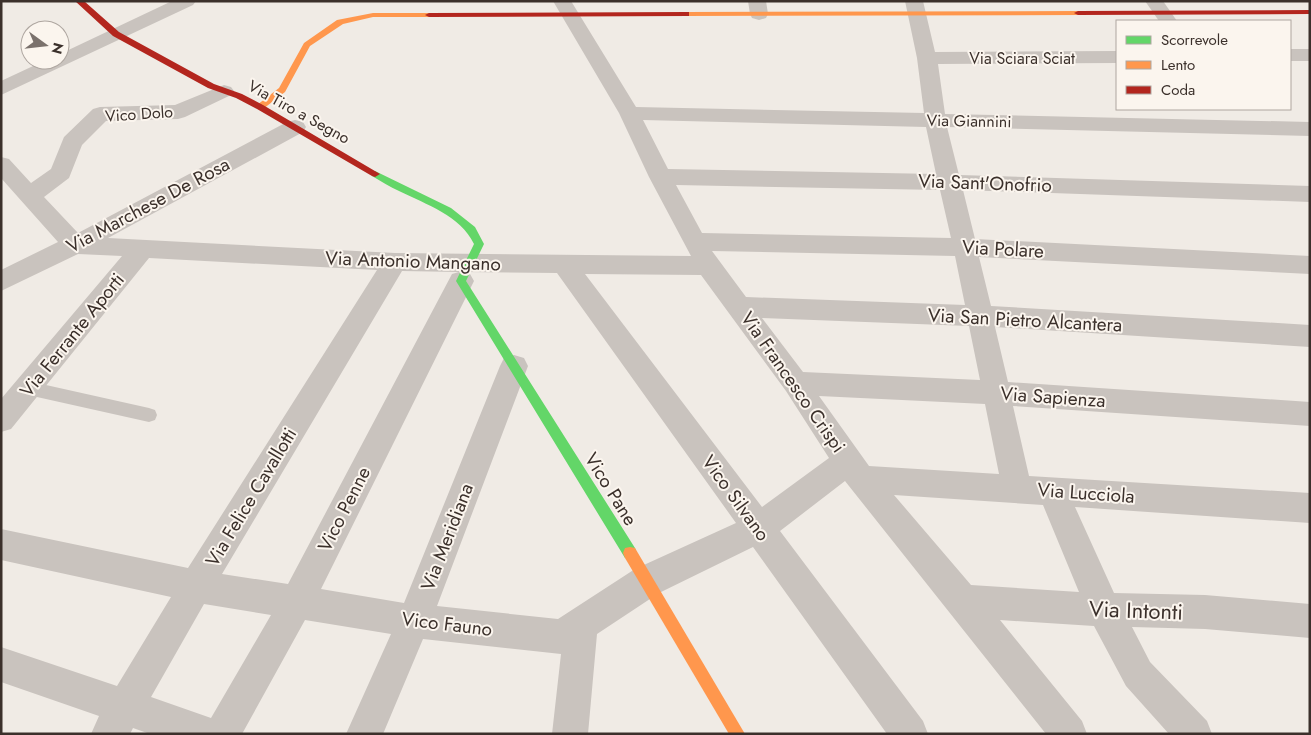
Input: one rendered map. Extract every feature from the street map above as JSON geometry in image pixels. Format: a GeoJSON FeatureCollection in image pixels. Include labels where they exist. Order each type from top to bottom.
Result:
{"type":"FeatureCollection","features":[{"type":"Feature","properties":{"kind":"street","name":"Via Tiro a Segno"},"geometry":{"type":"LineString","coordinates":[[80,1],[116,34],[211,86],[239,96],[260,107],[400,188],[448,210],[472,230],[479,244],[465,272]]}},
{"type":"Feature","properties":{"kind":"street"},"geometry":{"type":"LineString","coordinates":[[1,89],[187,1]]}},
{"type":"Feature","properties":{"kind":"street"},"geometry":{"type":"LineString","coordinates":[[260,107],[282,90],[307,45],[340,22],[374,15],[567,8],[758,7],[1310,12]]}},
{"type":"Feature","properties":{"kind":"street"},"geometry":{"type":"LineString","coordinates":[[915,7],[926,58],[935,120],[1017,488]]}},
{"type":"Feature","properties":{"kind":"street","name":"Via Francesco Crispi"},"geometry":{"type":"LineString","coordinates":[[567,8],[629,113],[660,177],[702,254],[796,383],[816,416],[855,470],[963,601],[1068,734]]}},
{"type":"Feature","properties":{"kind":"street"},"geometry":{"type":"LineString","coordinates":[[1291,56],[1310,55]]}},
{"type":"Feature","properties":{"kind":"street","name":"Via Sciara Sciat"},"geometry":{"type":"LineString","coordinates":[[926,58],[1116,57]]}},
{"type":"Feature","properties":{"kind":"street","name":"Vico Dolo"},"geometry":{"type":"LineString","coordinates":[[29,196],[61,173],[72,142],[100,114],[178,112],[224,91]]}},
{"type":"Feature","properties":{"kind":"street","name":"Via Giannini"},"geometry":{"type":"LineString","coordinates":[[629,113],[1303,129]]}},
{"type":"Feature","properties":{"kind":"street","name":"Via Marchese De Rosa"},"geometry":{"type":"LineString","coordinates":[[1,281],[75,245],[295,127]]}},
{"type":"Feature","properties":{"kind":"street"},"geometry":{"type":"LineString","coordinates":[[1303,129],[1310,147]]}},
{"type":"Feature","properties":{"kind":"street"},"geometry":{"type":"LineString","coordinates":[[1,164],[75,245]]}},
{"type":"Feature","properties":{"kind":"street","name":"Via Sant'Onofrio"},"geometry":{"type":"LineString","coordinates":[[660,177],[949,182],[1310,194]]}},
{"type":"Feature","properties":{"kind":"street","name":"Via Antonio Mangano"},"geometry":{"type":"LineString","coordinates":[[75,245],[395,262],[465,272],[563,263],[702,254]]}},
{"type":"Feature","properties":{"kind":"street","name":"Via Ferrante Aporti"},"geometry":{"type":"LineString","coordinates":[[1,420],[28,388],[130,247]]}},
{"type":"Feature","properties":{"kind":"street","name":"Via Polare"},"geometry":{"type":"LineString","coordinates":[[702,254],[965,248],[1310,265]]}},
{"type":"Feature","properties":{"kind":"street","name":"Via Felice Cavallotti"},"geometry":{"type":"LineString","coordinates":[[118,720],[196,586],[395,262]]}},
{"type":"Feature","properties":{"kind":"street","name":"Vico Silvano"},"geometry":{"type":"LineString","coordinates":[[563,263],[910,734]]}},
{"type":"Feature","properties":{"kind":"street","name":"Vico Pane"},"geometry":{"type":"LineString","coordinates":[[465,272],[514,366],[647,581],[738,734]]}},
{"type":"Feature","properties":{"kind":"street","name":"Vico Penne"},"geometry":{"type":"LineString","coordinates":[[222,734],[297,602],[465,272]]}},
{"type":"Feature","properties":{"kind":"street","name":"Via San Pietro Alcantera"},"geometry":{"type":"LineString","coordinates":[[741,307],[980,316],[1310,336]]}},
{"type":"Feature","properties":{"kind":"street","name":"Via Meridiana"},"geometry":{"type":"LineString","coordinates":[[364,734],[414,621],[514,366]]}},
{"type":"Feature","properties":{"kind":"street","name":"Via Sapienza"},"geometry":{"type":"LineString","coordinates":[[796,383],[996,393],[1310,414]]}},
{"type":"Feature","properties":{"kind":"street","name":"Vico Fauno"},"geometry":{"type":"LineString","coordinates":[[1,544],[196,586],[414,621],[562,637],[647,581],[758,529],[855,470]]}},
{"type":"Feature","properties":{"kind":"street","name":"Via Lucciola"},"geometry":{"type":"LineString","coordinates":[[855,470],[1052,491],[1310,508]]}},
{"type":"Feature","properties":{"kind":"street"},"geometry":{"type":"LineString","coordinates":[[1052,491],[1104,610],[1138,674],[1194,734]]}},
{"type":"Feature","properties":{"kind":"street","name":"Via Intonti"},"geometry":{"type":"LineString","coordinates":[[963,601],[1104,610],[1205,612],[1310,621]]}},
{"type":"Feature","properties":{"kind":"street"},"geometry":{"type":"LineString","coordinates":[[570,734],[581,625]]}},
{"type":"Feature","properties":{"kind":"street"},"geometry":{"type":"LineString","coordinates":[[1,664],[118,720],[204,734]]}},
{"type":"Feature","properties":{"kind":"lane"},"geometry":{"type":"LineString","coordinates":[[28,388],[149,415]]}},
{"type":"Feature","properties":{"kind":"traffic: fast"},"geometry":{"type":"LineString","coordinates":[[375,174],[448,210],[472,230],[479,244],[461,281],[630,553]]}},
{"type":"Feature","properties":{"kind":"traffic: slow"},"geometry":{"type":"LineString","coordinates":[[686,14],[1078,13]]}},
{"type":"Feature","properties":{"kind":"traffic: slow"},"geometry":{"type":"LineString","coordinates":[[260,107],[282,90],[307,45],[340,22],[373,15],[429,15]]}},
{"type":"Feature","properties":{"kind":"traffic: slow"},"geometry":{"type":"LineString","coordinates":[[630,553],[738,734]]}},
{"type":"Feature","properties":{"kind":"traffic: jam"},"geometry":{"type":"LineString","coordinates":[[79,1],[116,34],[211,86],[239,96],[260,107],[375,174]]}},
{"type":"Feature","properties":{"kind":"traffic: jam"},"geometry":{"type":"LineString","coordinates":[[1078,13],[1310,12]]}},
{"type":"Feature","properties":{"kind":"traffic: jam"},"geometry":{"type":"LineString","coordinates":[[429,15],[686,14]]}}]}
